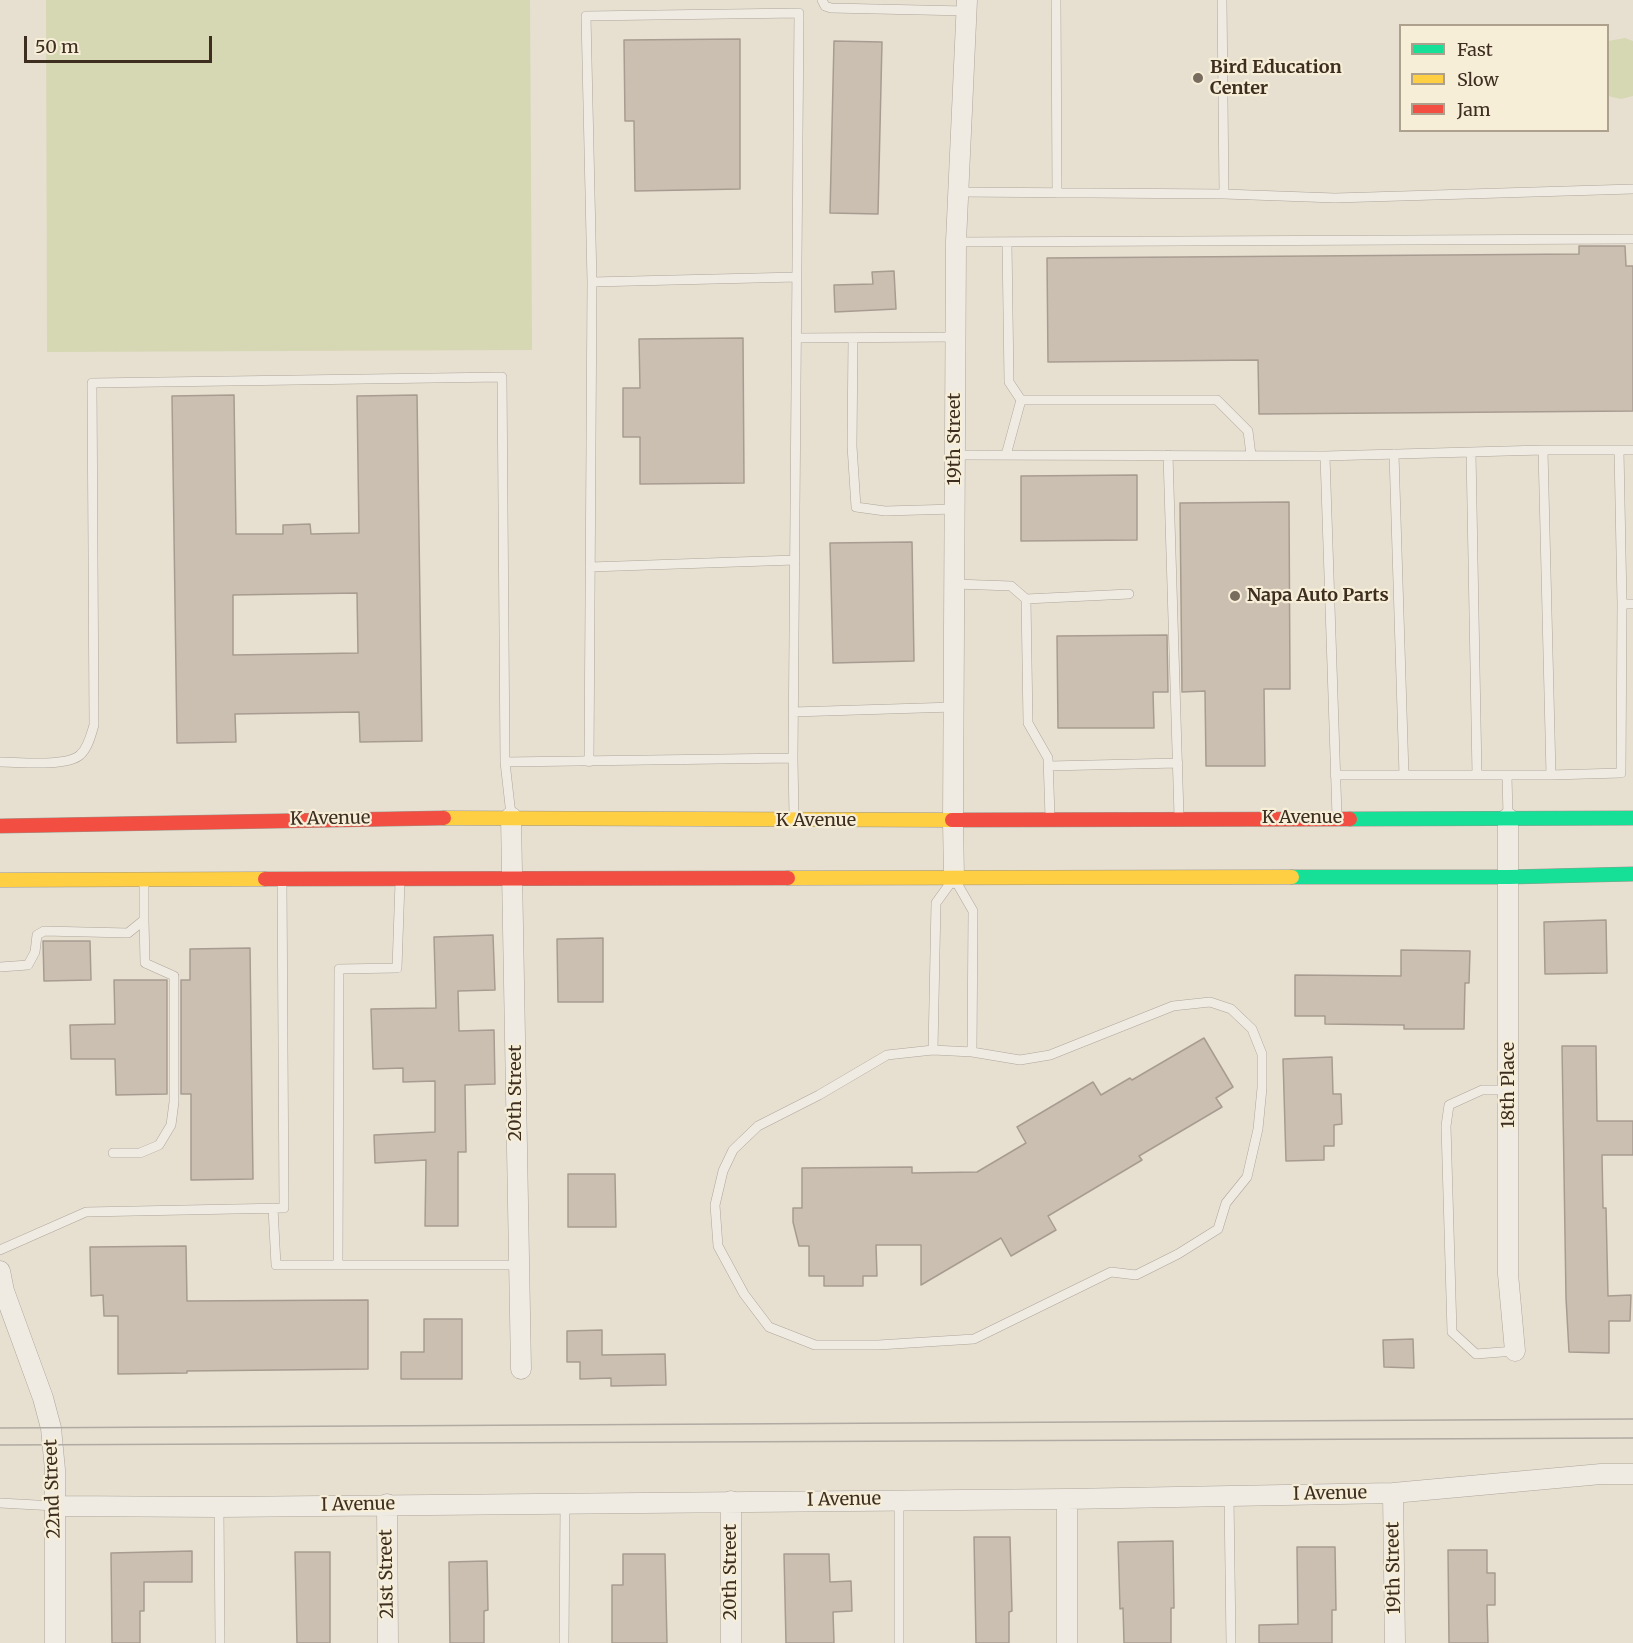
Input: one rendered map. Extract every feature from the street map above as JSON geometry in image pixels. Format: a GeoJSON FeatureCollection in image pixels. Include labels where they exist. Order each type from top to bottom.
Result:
{"type":"FeatureCollection","features":[{"type":"Feature","properties":{"kind":"main road","name":"K Avenue"},"geometry":{"type":"LineString","coordinates":[[0,826],[512,817],[794,821],[1633,818]]}},
{"type":"Feature","properties":{"kind":"main road"},"geometry":{"type":"LineString","coordinates":[[0,879],[1509,877],[1633,874]]}},
{"type":"Feature","properties":{"kind":"street","name":"19th Street"},"geometry":{"type":"LineString","coordinates":[[954,878],[956,242],[967,5]]}},
{"type":"Feature","properties":{"kind":"street","name":"20th Street"},"geometry":{"type":"LineString","coordinates":[[512,817],[521,1369]]}},
{"type":"Feature","properties":{"kind":"street","name":"18th Place"},"geometry":{"type":"LineString","coordinates":[[1508,818],[1508,1274],[1515,1351]]}},
{"type":"Feature","properties":{"kind":"street","name":"22nd Street"},"geometry":{"type":"LineString","coordinates":[[0,1271],[4,1291],[44,1398],[51,1428],[55,1470],[55,1643]]}},
{"type":"Feature","properties":{"kind":"street","name":"I Avenue"},"geometry":{"type":"LineString","coordinates":[[55,1506],[219,1507],[1067,1499],[1393,1493],[1601,1474],[1633,1474]]}},
{"type":"Feature","properties":{"kind":"street","name":"19th Street"},"geometry":{"type":"LineString","coordinates":[[1393,1493],[1395,1643]]}},
{"type":"Feature","properties":{"kind":"street"},"geometry":{"type":"LineString","coordinates":[[1067,1499],[1067,1643]]}},
{"type":"Feature","properties":{"kind":"street","name":"20th Street"},"geometry":{"type":"LineString","coordinates":[[731,1501],[732,1643]]}},
{"type":"Feature","properties":{"kind":"street","name":"21st Street"},"geometry":{"type":"LineString","coordinates":[[387,1504],[388,1643]]}},
{"type":"Feature","properties":{"kind":"lane"},"geometry":{"type":"LineString","coordinates":[[822,0],[825,6],[831,8],[967,5]]}},
{"type":"Feature","properties":{"kind":"lane"},"geometry":{"type":"LineString","coordinates":[[1056,0],[1057,193]]}},
{"type":"Feature","properties":{"kind":"lane"},"geometry":{"type":"LineString","coordinates":[[1222,0],[1224,194]]}},
{"type":"Feature","properties":{"kind":"lane"},"geometry":{"type":"LineString","coordinates":[[589,762],[592,282],[586,16],[799,12],[794,821]]}},
{"type":"Feature","properties":{"kind":"lane"},"geometry":{"type":"LineString","coordinates":[[958,192],[1224,194],[1335,198],[1633,189]]}},
{"type":"Feature","properties":{"kind":"lane"},"geometry":{"type":"LineString","coordinates":[[956,242],[1633,239]]}},
{"type":"Feature","properties":{"kind":"lane"},"geometry":{"type":"LineString","coordinates":[[1006,455],[1021,399],[1010,382],[1007,242]]}},
{"type":"Feature","properties":{"kind":"lane"},"geometry":{"type":"LineString","coordinates":[[592,282],[797,276]]}},
{"type":"Feature","properties":{"kind":"lane"},"geometry":{"type":"LineString","coordinates":[[796,338],[956,337]]}},
{"type":"Feature","properties":{"kind":"lane"},"geometry":{"type":"LineString","coordinates":[[853,338],[852,446],[856,507],[885,511],[955,509]]}},
{"type":"Feature","properties":{"kind":"lane"},"geometry":{"type":"LineString","coordinates":[[0,762],[71,761],[82,754],[94,725],[92,383],[502,377],[505,762],[512,817]]}},
{"type":"Feature","properties":{"kind":"lane"},"geometry":{"type":"LineString","coordinates":[[1021,399],[1217,400],[1248,431],[1251,455]]}},
{"type":"Feature","properties":{"kind":"lane"},"geometry":{"type":"LineString","coordinates":[[1543,450],[1551,775]]}},
{"type":"Feature","properties":{"kind":"lane"},"geometry":{"type":"LineString","coordinates":[[1335,775],[1507,776],[1621,772],[1622,604],[1619,450]]}},
{"type":"Feature","properties":{"kind":"lane"},"geometry":{"type":"LineString","coordinates":[[955,455],[1325,456],[1633,450]]}},
{"type":"Feature","properties":{"kind":"lane"},"geometry":{"type":"LineString","coordinates":[[1471,452],[1477,775]]}},
{"type":"Feature","properties":{"kind":"lane"},"geometry":{"type":"LineString","coordinates":[[1394,454],[1404,775]]}},
{"type":"Feature","properties":{"kind":"lane"},"geometry":{"type":"LineString","coordinates":[[1168,455],[1179,818]]}},
{"type":"Feature","properties":{"kind":"lane"},"geometry":{"type":"LineString","coordinates":[[1325,456],[1337,818]]}},
{"type":"Feature","properties":{"kind":"lane"},"geometry":{"type":"LineString","coordinates":[[590,567],[795,560]]}},
{"type":"Feature","properties":{"kind":"lane"},"geometry":{"type":"LineString","coordinates":[[955,584],[1011,586],[1026,598],[1129,594]]}},
{"type":"Feature","properties":{"kind":"lane"},"geometry":{"type":"LineString","coordinates":[[1026,598],[1028,723],[1048,758],[1050,819]]}},
{"type":"Feature","properties":{"kind":"lane"},"geometry":{"type":"LineString","coordinates":[[1622,604],[1633,604]]}},
{"type":"Feature","properties":{"kind":"lane"},"geometry":{"type":"LineString","coordinates":[[794,712],[954,707]]}},
{"type":"Feature","properties":{"kind":"lane"},"geometry":{"type":"LineString","coordinates":[[505,762],[793,758]]}},
{"type":"Feature","properties":{"kind":"lane"},"geometry":{"type":"LineString","coordinates":[[1621,760],[1633,760]]}},
{"type":"Feature","properties":{"kind":"lane"},"geometry":{"type":"LineString","coordinates":[[1049,766],[1178,763]]}},
{"type":"Feature","properties":{"kind":"lane"},"geometry":{"type":"LineString","coordinates":[[1507,776],[1508,818]]}},
{"type":"Feature","properties":{"kind":"lane"},"geometry":{"type":"LineString","coordinates":[[933,1050],[936,903],[954,878],[973,911],[972,1052]]}},
{"type":"Feature","properties":{"kind":"lane"},"geometry":{"type":"LineString","coordinates":[[113,1153],[140,1154],[159,1145],[171,1125],[174,1102],[174,975],[145,963],[144,879]]}},
{"type":"Feature","properties":{"kind":"lane"},"geometry":{"type":"LineString","coordinates":[[0,1250],[86,1212],[284,1208],[282,879]]}},
{"type":"Feature","properties":{"kind":"lane"},"geometry":{"type":"LineString","coordinates":[[338,1265],[339,969],[397,968],[400,879]]}},
{"type":"Feature","properties":{"kind":"lane"},"geometry":{"type":"LineString","coordinates":[[0,967],[28,965],[35,952],[37,935],[44,931],[128,933],[144,920]]}},
{"type":"Feature","properties":{"kind":"lane"},"geometry":{"type":"LineString","coordinates":[[1210,1002],[1231,1009],[1252,1029],[1262,1054],[1262,1088],[1258,1129],[1247,1177],[1226,1203],[1218,1229],[1178,1254],[1136,1275],[1111,1272],[974,1339],[878,1345],[815,1345],[769,1327],[744,1294],[718,1246],[715,1205],[723,1171],[733,1150],[758,1126],[819,1095],[887,1055],[933,1050],[972,1052],[1020,1060],[1050,1055],[1173,1006],[1210,1002]]}},
{"type":"Feature","properties":{"kind":"lane"},"geometry":{"type":"LineString","coordinates":[[1509,1090],[1482,1090],[1449,1105],[1446,1126],[1452,1332],[1476,1354],[1515,1351]]}},
{"type":"Feature","properties":{"kind":"lane"},"geometry":{"type":"LineString","coordinates":[[273,1208],[276,1265],[518,1265]]}},
{"type":"Feature","properties":{"kind":"lane"},"geometry":{"type":"LineString","coordinates":[[1229,1496],[1231,1643]]}},
{"type":"Feature","properties":{"kind":"lane"},"geometry":{"type":"LineString","coordinates":[[899,1499],[899,1643]]}},
{"type":"Feature","properties":{"kind":"lane"},"geometry":{"type":"LineString","coordinates":[[0,1503],[55,1506]]}},
{"type":"Feature","properties":{"kind":"lane"},"geometry":{"type":"LineString","coordinates":[[564,1643],[566,1503]]}},
{"type":"Feature","properties":{"kind":"lane"},"geometry":{"type":"LineString","coordinates":[[219,1507],[220,1643]]}},
{"type":"Feature","properties":{"kind":"green space"},"geometry":{"type":"Polygon","coordinates":[[[46,0],[530,0],[532,350],[47,352],[46,0]]]}},
{"type":"Feature","properties":{"kind":"green space"},"geometry":{"type":"Polygon","coordinates":[[[1625,38],[1633,41],[1633,96],[1621,99],[1609,96],[1609,41],[1625,38]]]}},
{"type":"Feature","properties":{"kind":"building"},"geometry":{"type":"Polygon","coordinates":[[[740,39],[740,189],[635,191],[634,121],[625,121],[624,40],[740,39]]]}},
{"type":"Feature","properties":{"kind":"building"},"geometry":{"type":"Polygon","coordinates":[[[834,41],[882,42],[878,214],[830,213],[834,41]]]}},
{"type":"Feature","properties":{"kind":"building"},"geometry":{"type":"Polygon","coordinates":[[[1579,246],[1625,246],[1626,266],[1633,266],[1633,411],[1259,414],[1258,360],[1048,362],[1047,258],[1579,254],[1579,246]]]}},
{"type":"Feature","properties":{"kind":"building"},"geometry":{"type":"Polygon","coordinates":[[[894,271],[896,309],[835,312],[834,285],[873,284],[872,272],[894,271]]]}},
{"type":"Feature","properties":{"kind":"building"},"geometry":{"type":"Polygon","coordinates":[[[743,338],[744,483],[640,484],[640,437],[623,437],[623,388],[640,388],[639,339],[743,338]]]}},
{"type":"Feature","properties":{"kind":"building"},"geometry":{"type":"Polygon","coordinates":[[[234,395],[236,534],[283,534],[283,525],[310,524],[311,534],[359,533],[357,396],[417,395],[422,741],[360,742],[359,712],[235,714],[236,742],[177,743],[172,396],[234,395]],[[357,593],[233,595],[233,655],[358,653],[357,593]]]}},
{"type":"Feature","properties":{"kind":"building"},"geometry":{"type":"Polygon","coordinates":[[[1137,475],[1137,540],[1021,541],[1021,476],[1137,475]]]}},
{"type":"Feature","properties":{"kind":"building","name":"Napa Auto Parts"},"geometry":{"type":"Polygon","coordinates":[[[1289,502],[1290,689],[1264,689],[1265,766],[1206,766],[1205,691],[1182,692],[1180,503],[1289,502]]]}},
{"type":"Feature","properties":{"kind":"building"},"geometry":{"type":"Polygon","coordinates":[[[912,542],[914,661],[833,663],[830,543],[912,542]]]}},
{"type":"Feature","properties":{"kind":"building"},"geometry":{"type":"Polygon","coordinates":[[[1167,635],[1168,692],[1153,692],[1154,728],[1058,728],[1057,636],[1167,635]]]}},
{"type":"Feature","properties":{"kind":"building"},"geometry":{"type":"Polygon","coordinates":[[[1606,920],[1607,973],[1545,974],[1544,922],[1606,920]]]}},
{"type":"Feature","properties":{"kind":"building"},"geometry":{"type":"Polygon","coordinates":[[[493,935],[495,990],[458,991],[459,1031],[494,1030],[495,1084],[465,1085],[466,1152],[458,1152],[458,1226],[425,1226],[426,1160],[375,1163],[374,1135],[435,1132],[435,1081],[403,1082],[403,1068],[373,1069],[371,1009],[436,1008],[434,937],[493,935]]]}},
{"type":"Feature","properties":{"kind":"building"},"geometry":{"type":"Polygon","coordinates":[[[603,938],[603,1002],[558,1002],[557,939],[603,938]]]}},
{"type":"Feature","properties":{"kind":"building"},"geometry":{"type":"Polygon","coordinates":[[[43,941],[90,941],[91,980],[44,981],[43,941]]]}},
{"type":"Feature","properties":{"kind":"building"},"geometry":{"type":"Polygon","coordinates":[[[250,948],[253,1179],[191,1180],[191,1094],[181,1094],[181,980],[190,980],[190,949],[250,948]]]}},
{"type":"Feature","properties":{"kind":"building"},"geometry":{"type":"Polygon","coordinates":[[[1401,950],[1470,951],[1469,983],[1465,983],[1464,1029],[1404,1029],[1404,1025],[1325,1024],[1325,1016],[1295,1016],[1295,975],[1401,976],[1401,950]]]}},
{"type":"Feature","properties":{"kind":"building"},"geometry":{"type":"Polygon","coordinates":[[[114,980],[167,980],[167,1094],[116,1095],[115,1059],[71,1059],[70,1025],[115,1024],[114,980]]]}},
{"type":"Feature","properties":{"kind":"building"},"geometry":{"type":"Polygon","coordinates":[[[1204,1038],[1233,1087],[1216,1098],[1222,1107],[1139,1156],[1142,1160],[1048,1216],[1056,1230],[1011,1256],[1001,1238],[921,1285],[921,1245],[876,1245],[877,1276],[863,1276],[863,1286],[824,1286],[824,1276],[809,1276],[809,1246],[799,1246],[793,1222],[793,1208],[802,1208],[802,1168],[912,1167],[912,1173],[977,1172],[1026,1143],[1017,1127],[1093,1082],[1101,1095],[1130,1078],[1132,1080],[1204,1038]]]}},
{"type":"Feature","properties":{"kind":"building"},"geometry":{"type":"Polygon","coordinates":[[[1562,1046],[1596,1046],[1597,1121],[1633,1121],[1633,1155],[1602,1155],[1608,1296],[1631,1295],[1630,1321],[1609,1321],[1609,1353],[1569,1352],[1562,1046]]]}},
{"type":"Feature","properties":{"kind":"building"},"geometry":{"type":"Polygon","coordinates":[[[1332,1057],[1333,1094],[1341,1094],[1342,1124],[1334,1125],[1334,1146],[1324,1146],[1324,1160],[1286,1161],[1283,1059],[1332,1057]]]}},
{"type":"Feature","properties":{"kind":"building"},"geometry":{"type":"Polygon","coordinates":[[[568,1174],[615,1174],[616,1227],[568,1227],[568,1174]]]}},
{"type":"Feature","properties":{"kind":"building"},"geometry":{"type":"Polygon","coordinates":[[[186,1246],[187,1301],[368,1300],[368,1369],[118,1374],[118,1316],[104,1316],[103,1295],[91,1296],[90,1247],[186,1246]]]}},
{"type":"Feature","properties":{"kind":"building"},"geometry":{"type":"Polygon","coordinates":[[[424,1319],[462,1319],[462,1379],[401,1379],[401,1352],[424,1352],[424,1319]]]}},
{"type":"Feature","properties":{"kind":"building"},"geometry":{"type":"Polygon","coordinates":[[[602,1330],[602,1355],[665,1354],[666,1385],[611,1386],[611,1378],[580,1379],[580,1362],[567,1362],[567,1331],[602,1330]]]}},
{"type":"Feature","properties":{"kind":"building"},"geometry":{"type":"Polygon","coordinates":[[[1413,1339],[1414,1368],[1384,1367],[1383,1340],[1413,1339]]]}},
{"type":"Feature","properties":{"kind":"building"},"geometry":{"type":"Polygon","coordinates":[[[974,1537],[1010,1537],[1012,1611],[1009,1612],[1009,1643],[976,1643],[974,1537]]]}},
{"type":"Feature","properties":{"kind":"building"},"geometry":{"type":"Polygon","coordinates":[[[1173,1541],[1174,1608],[1171,1608],[1171,1643],[1124,1643],[1123,1608],[1120,1609],[1118,1542],[1173,1541]]]}},
{"type":"Feature","properties":{"kind":"building"},"geometry":{"type":"Polygon","coordinates":[[[1297,1547],[1335,1547],[1336,1610],[1332,1610],[1332,1643],[1259,1643],[1259,1625],[1298,1624],[1297,1547]]]}},
{"type":"Feature","properties":{"kind":"building"},"geometry":{"type":"Polygon","coordinates":[[[1448,1550],[1487,1550],[1487,1573],[1495,1573],[1495,1605],[1487,1605],[1488,1643],[1449,1643],[1448,1550]]]}},
{"type":"Feature","properties":{"kind":"building"},"geometry":{"type":"Polygon","coordinates":[[[192,1551],[192,1582],[144,1582],[144,1611],[140,1611],[140,1643],[112,1643],[111,1553],[192,1551]]]}},
{"type":"Feature","properties":{"kind":"building"},"geometry":{"type":"Polygon","coordinates":[[[295,1552],[330,1552],[330,1643],[297,1643],[295,1552]]]}},
{"type":"Feature","properties":{"kind":"building"},"geometry":{"type":"Polygon","coordinates":[[[623,1554],[665,1554],[667,1643],[612,1643],[612,1585],[623,1585],[623,1554]]]}},
{"type":"Feature","properties":{"kind":"building"},"geometry":{"type":"Polygon","coordinates":[[[784,1554],[829,1554],[830,1582],[851,1581],[852,1611],[833,1612],[834,1643],[786,1643],[784,1554]]]}},
{"type":"Feature","properties":{"kind":"building"},"geometry":{"type":"Polygon","coordinates":[[[487,1561],[488,1610],[484,1611],[484,1643],[450,1643],[449,1562],[487,1561]]]}},
{"type":"Feature","properties":{"kind":"tram line"},"geometry":{"type":"LineString","coordinates":[[0,1428],[1633,1419]]}},
{"type":"Feature","properties":{"kind":"tram line"},"geometry":{"type":"LineString","coordinates":[[0,1445],[1633,1438]]}},
{"type":"Feature","properties":{"kind":"traffic: fast"},"geometry":{"type":"LineString","coordinates":[[1350,819],[1633,818]]}},
{"type":"Feature","properties":{"kind":"traffic: fast"},"geometry":{"type":"LineString","coordinates":[[1292,877],[1509,877],[1633,874]]}},
{"type":"Feature","properties":{"kind":"traffic: slow"},"geometry":{"type":"LineString","coordinates":[[444,818],[952,820]]}},
{"type":"Feature","properties":{"kind":"traffic: slow"},"geometry":{"type":"LineString","coordinates":[[788,878],[1292,877]]}},
{"type":"Feature","properties":{"kind":"traffic: slow"},"geometry":{"type":"LineString","coordinates":[[0,880],[265,879]]}},
{"type":"Feature","properties":{"kind":"traffic: jam"},"geometry":{"type":"LineString","coordinates":[[0,826],[444,818]]}},
{"type":"Feature","properties":{"kind":"traffic: jam"},"geometry":{"type":"LineString","coordinates":[[952,820],[1350,819]]}},
{"type":"Feature","properties":{"kind":"traffic: jam"},"geometry":{"type":"LineString","coordinates":[[265,879],[788,878]]}},
{"type":"Feature","properties":{"kind":"place","name":"Bird Education Center"},"geometry":{"type":"Point","coordinates":[1198,78]}},
{"type":"Feature","properties":{"kind":"place","name":"Napa Auto Parts"},"geometry":{"type":"Point","coordinates":[1235,596]}}]}
